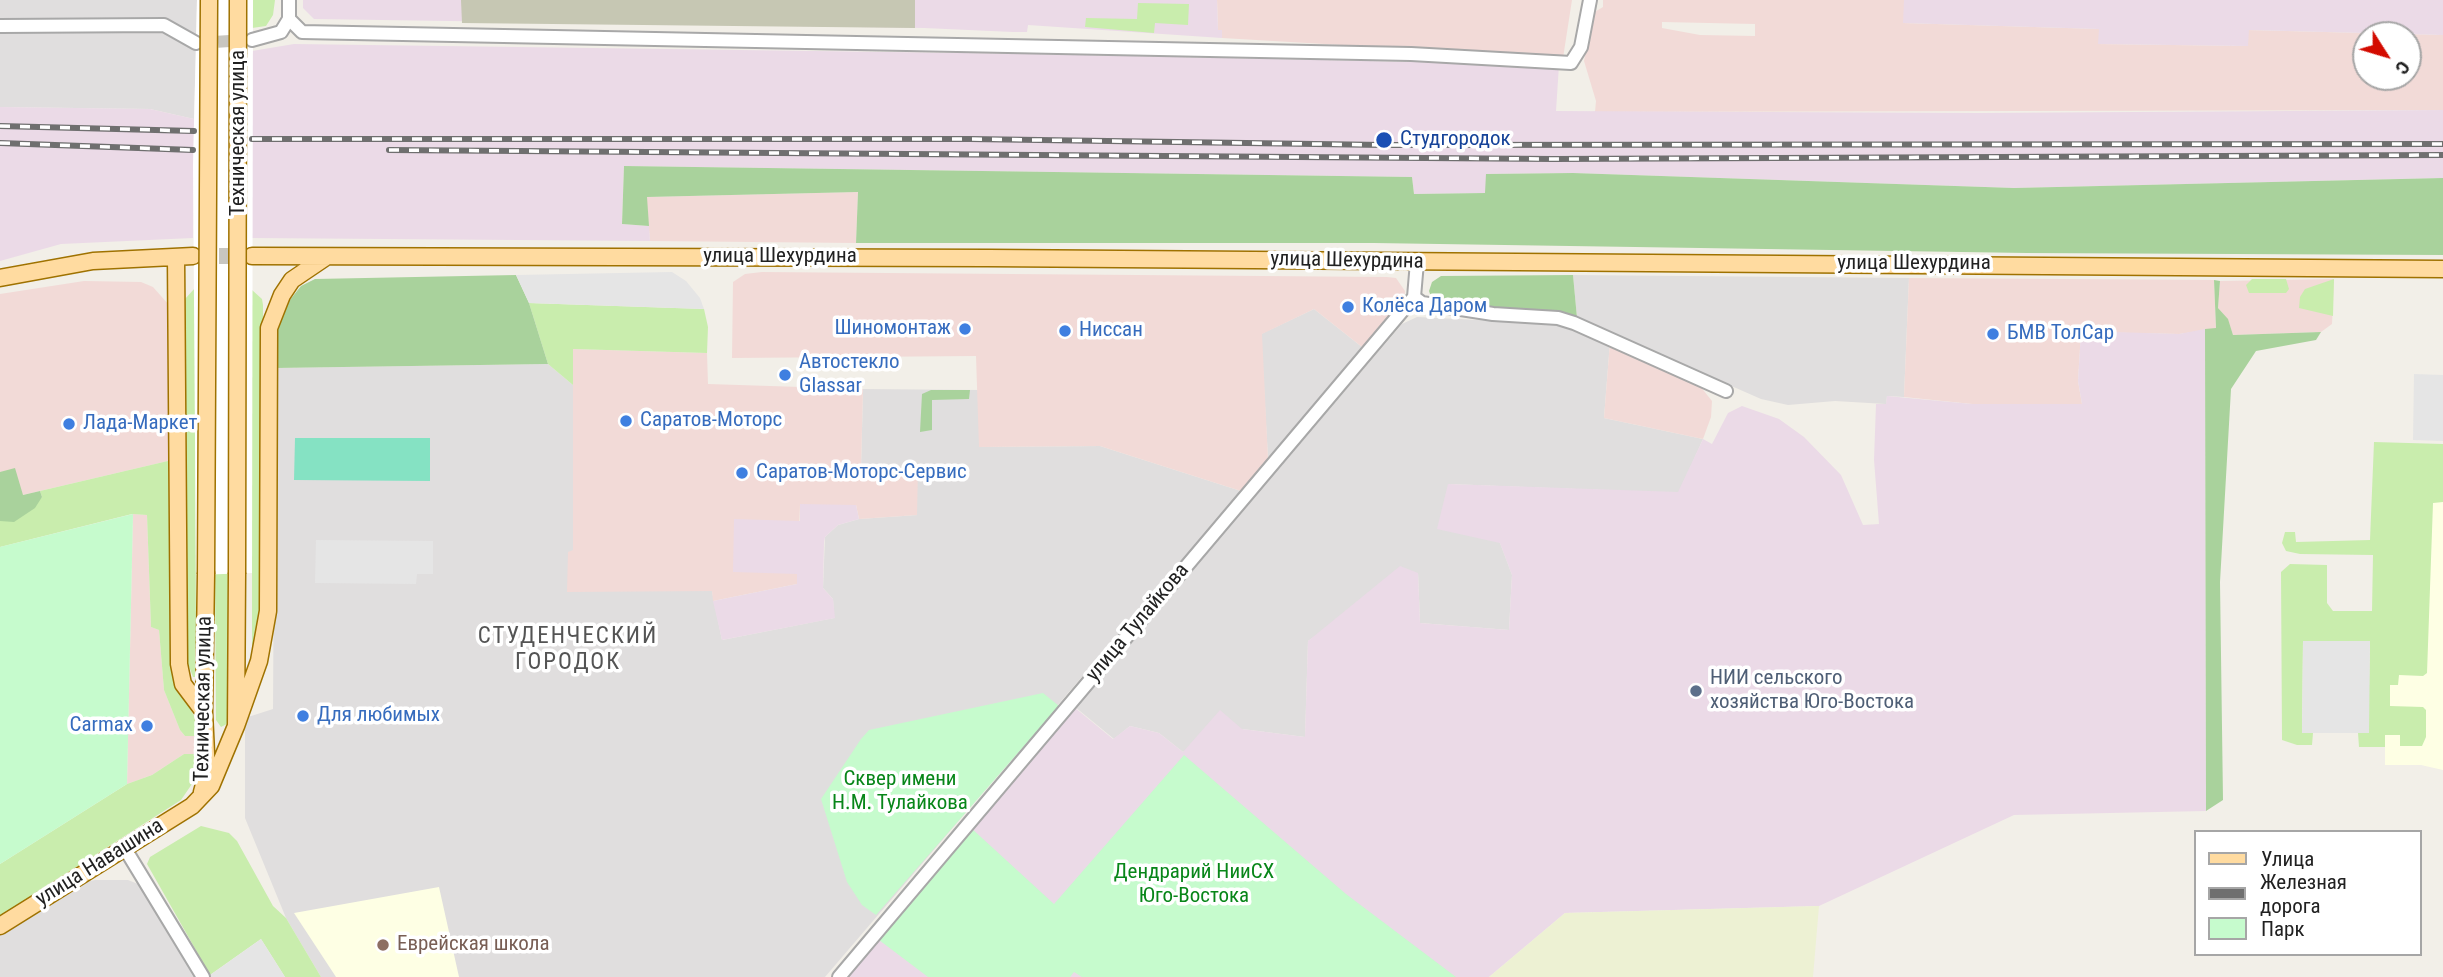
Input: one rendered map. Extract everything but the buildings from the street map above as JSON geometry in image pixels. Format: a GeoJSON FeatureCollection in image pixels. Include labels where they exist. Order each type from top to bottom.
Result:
{"type":"FeatureCollection","features":[{"type":"Feature","properties":{"kind":"main road","name":"Техническая улица"},"geometry":{"type":"LineString","coordinates":[[200,799],[207,774],[204,719],[209,0]]}},
{"type":"Feature","properties":{"kind":"main road","name":"Техническая улица"},"geometry":{"type":"LineString","coordinates":[[200,799],[219,772],[235,729],[239,0]]}},
{"type":"Feature","properties":{"kind":"main road"},"geometry":{"type":"LineString","coordinates":[[0,278],[93,261],[194,256]]}},
{"type":"Feature","properties":{"kind":"main road","name":"улица Шехурдина"},"geometry":{"type":"LineString","coordinates":[[252,256],[2443,269]]}},
{"type":"Feature","properties":{"kind":"main road"},"geometry":{"type":"LineString","coordinates":[[235,729],[259,661],[268,611],[269,328],[282,295],[292,279],[330,256]]}},
{"type":"Feature","properties":{"kind":"main road"},"geometry":{"type":"LineString","coordinates":[[176,257],[179,664],[183,684],[204,719]]}},
{"type":"Feature","properties":{"kind":"main road","name":"улица Навашина"},"geometry":{"type":"LineString","coordinates":[[0,926],[200,799]]}},
{"type":"Feature","properties":{"kind":"street"},"geometry":{"type":"LineString","coordinates":[[252,40],[281,32],[289,19],[289,0]]}},
{"type":"Feature","properties":{"kind":"street"},"geometry":{"type":"LineString","coordinates":[[289,19],[302,32],[1411,54],[1572,63],[1581,47],[1590,0]]}},
{"type":"Feature","properties":{"kind":"street"},"geometry":{"type":"LineString","coordinates":[[0,26],[164,25],[196,43]]}},
{"type":"Feature","properties":{"kind":"street"},"geometry":{"type":"LineString","coordinates":[[1417,262],[1414,297],[1422,303],[1493,314],[1558,318],[1726,391]]}},
{"type":"Feature","properties":{"kind":"street","name":"улица Тулайкова"},"geometry":{"type":"LineString","coordinates":[[839,977],[1414,297]]}},
{"type":"Feature","properties":{"kind":"street"},"geometry":{"type":"LineString","coordinates":[[204,719],[209,736],[217,741],[226,741],[235,729]]}},
{"type":"Feature","properties":{"kind":"street"},"geometry":{"type":"LineString","coordinates":[[124,847],[203,977]]}},
{"type":"Feature","properties":{"kind":"shaded area"},"geometry":{"type":"Polygon","coordinates":[[[0,0],[197,0],[196,34],[189,34],[167,20],[0,22],[0,0]]]}},
{"type":"Feature","properties":{"kind":"shaded area"},"geometry":{"type":"Polygon","coordinates":[[[303,0],[1217,0],[1218,30],[1222,30],[1222,38],[1028,25],[1027,32],[1013,32],[924,28],[314,19],[303,8],[303,0]]]}},
{"type":"Feature","properties":{"kind":"shaded area"},"geometry":{"type":"Polygon","coordinates":[[[461,0],[915,0],[915,28],[462,23],[461,0]]]}},
{"type":"Feature","properties":{"kind":"shaded area"},"geometry":{"type":"Polygon","coordinates":[[[1217,0],[1572,0],[1563,58],[1222,38],[1222,30],[1218,30],[1217,0]]]}},
{"type":"Feature","properties":{"kind":"shaded area"},"geometry":{"type":"Polygon","coordinates":[[[1603,0],[1904,0],[1904,23],[2100,29],[2099,44],[2248,46],[2248,30],[2352,33],[2352,91],[2422,91],[2422,34],[2443,35],[2443,110],[1595,112],[1596,101],[1584,61],[1593,13],[1603,7],[1603,0]],[[1662,22],[1662,28],[1700,35],[1755,36],[1755,24],[1662,22]]]}},
{"type":"Feature","properties":{"kind":"shaded area"},"geometry":{"type":"Polygon","coordinates":[[[1904,0],[2443,0],[2443,35],[2422,34],[2422,21],[2352,21],[2352,33],[2249,30],[2248,46],[2098,44],[2099,29],[1903,23],[1904,0]]]}},
{"type":"Feature","properties":{"kind":"shaded area"},"geometry":{"type":"Polygon","coordinates":[[[0,32],[163,32],[196,50],[194,119],[150,109],[0,107],[0,32]]]}},
{"type":"Feature","properties":{"kind":"shaded area"},"geometry":{"type":"Polygon","coordinates":[[[294,44],[1038,54],[1559,65],[1556,111],[1980,113],[2443,110],[2443,178],[2014,188],[1573,173],[1486,174],[1486,193],[1414,194],[1412,177],[624,166],[622,224],[649,226],[650,241],[252,238],[252,51],[294,44]]]}},
{"type":"Feature","properties":{"kind":"shaded area"},"geometry":{"type":"Polygon","coordinates":[[[0,107],[150,109],[194,119],[193,238],[61,244],[0,261],[0,107]]]}},
{"type":"Feature","properties":{"kind":"shaded area"},"geometry":{"type":"Polygon","coordinates":[[[858,192],[856,243],[650,241],[646,197],[858,192]]]}},
{"type":"Feature","properties":{"kind":"shaded area"},"geometry":{"type":"Polygon","coordinates":[[[672,272],[686,281],[700,298],[704,309],[529,303],[516,275],[672,272]]]}},
{"type":"Feature","properties":{"kind":"shaded area"},"geometry":{"type":"Polygon","coordinates":[[[745,274],[1387,277],[1396,278],[1405,291],[1404,299],[1362,347],[1314,309],[1262,334],[1268,459],[1241,491],[1100,446],[979,447],[976,356],[732,358],[733,282],[745,274]]]}},
{"type":"Feature","properties":{"kind":"shaded area"},"geometry":{"type":"Polygon","coordinates":[[[1573,275],[1909,278],[1904,397],[1887,396],[1886,404],[1835,401],[1788,405],[1761,399],[1577,318],[1573,275]]]}},
{"type":"Feature","properties":{"kind":"shaded area"},"geometry":{"type":"Polygon","coordinates":[[[1909,278],[2214,280],[2216,329],[2179,334],[2081,332],[2078,381],[2082,404],[1972,404],[1904,397],[1909,278]]]}},
{"type":"Feature","properties":{"kind":"shaded area"},"geometry":{"type":"Polygon","coordinates":[[[2334,279],[2332,324],[2321,332],[2233,335],[2228,320],[2218,308],[2220,281],[2334,279]]]}},
{"type":"Feature","properties":{"kind":"shaded area"},"geometry":{"type":"Polygon","coordinates":[[[84,281],[141,282],[153,287],[169,305],[172,460],[23,495],[0,472],[0,294],[84,281]]]}},
{"type":"Feature","properties":{"kind":"shaded area"},"geometry":{"type":"Polygon","coordinates":[[[1314,309],[1362,347],[1268,459],[1261,334],[1314,309]]]}},
{"type":"Feature","properties":{"kind":"shaded area"},"geometry":{"type":"Polygon","coordinates":[[[1417,317],[1560,324],[1610,342],[1604,418],[1703,439],[1679,493],[1448,484],[1500,543],[1512,575],[1509,630],[1420,623],[1418,573],[1308,641],[1305,737],[1242,729],[1183,752],[1159,733],[1130,726],[1114,739],[1075,707],[1402,324],[1417,317]]]}},
{"type":"Feature","properties":{"kind":"shaded area","name":"НИИ сельского хозяйства Юго-Востока"},"geometry":{"type":"Polygon","coordinates":[[[2205,329],[2206,811],[2014,815],[1819,906],[1565,913],[1489,977],[846,977],[1074,707],[1113,739],[1130,726],[1159,733],[1183,752],[1220,710],[1242,729],[1305,737],[1308,641],[1400,566],[1418,573],[1420,623],[1509,630],[1512,575],[1500,543],[1437,529],[1448,484],[1678,492],[1703,439],[1712,444],[1728,413],[1742,406],[1779,419],[1804,437],[1841,475],[1863,525],[1879,524],[1874,460],[1876,404],[1886,404],[1887,396],[1972,404],[2082,404],[2078,381],[2081,331],[2179,334],[2205,329]]]}},
{"type":"Feature","properties":{"kind":"shaded area"},"geometry":{"type":"Polygon","coordinates":[[[1610,342],[1696,381],[1712,401],[1711,417],[1703,439],[1604,418],[1610,342]]]}},
{"type":"Feature","properties":{"kind":"shaded area"},"geometry":{"type":"Polygon","coordinates":[[[573,349],[707,353],[708,384],[863,389],[861,468],[918,468],[917,515],[859,519],[856,505],[800,505],[797,584],[713,601],[712,591],[567,592],[568,552],[573,550],[573,349]]]}},
{"type":"Feature","properties":{"kind":"shaded area"},"geometry":{"type":"Polygon","coordinates":[[[548,364],[573,385],[573,551],[712,591],[722,640],[834,618],[833,599],[823,588],[825,537],[838,525],[859,519],[917,515],[861,469],[863,389],[980,390],[979,447],[1100,446],[1241,491],[825,977],[321,977],[286,918],[245,818],[245,718],[273,709],[275,368],[548,364]]]}},
{"type":"Feature","properties":{"kind":"shaded area"},"geometry":{"type":"Polygon","coordinates":[[[2414,374],[2443,375],[2443,441],[2413,440],[2414,374]]]}},
{"type":"Feature","properties":{"kind":"shaded area"},"geometry":{"type":"Polygon","coordinates":[[[2415,500],[2443,500],[2443,770],[2421,765],[2385,765],[2385,651],[2415,500]]]}},
{"type":"Feature","properties":{"kind":"shaded area"},"geometry":{"type":"Polygon","coordinates":[[[800,504],[856,505],[859,519],[838,525],[825,537],[823,588],[833,599],[835,618],[722,640],[713,601],[797,584],[797,574],[733,572],[734,519],[800,521],[800,504]]]}},
{"type":"Feature","properties":{"kind":"shaded area"},"geometry":{"type":"Polygon","coordinates":[[[133,514],[147,515],[151,627],[159,630],[164,690],[180,730],[185,736],[200,736],[200,754],[184,754],[152,775],[127,784],[133,514]]]}},
{"type":"Feature","properties":{"kind":"shaded area"},"geometry":{"type":"Polygon","coordinates":[[[316,540],[433,541],[433,574],[417,574],[416,584],[315,583],[316,540]]]}},
{"type":"Feature","properties":{"kind":"shaded area"},"geometry":{"type":"Polygon","coordinates":[[[2303,641],[2370,641],[2369,733],[2302,733],[2303,641]]]}},
{"type":"Feature","properties":{"kind":"shaded area"},"geometry":{"type":"Polygon","coordinates":[[[95,880],[128,880],[138,884],[195,977],[0,977],[0,935],[81,883],[95,880]]]}},
{"type":"Feature","properties":{"kind":"shaded area","name":"Еврейская школа"},"geometry":{"type":"Polygon","coordinates":[[[439,887],[459,977],[336,977],[294,913],[439,887]]]}},
{"type":"Feature","properties":{"kind":"shaded area"},"geometry":{"type":"Polygon","coordinates":[[[1819,906],[1813,977],[1489,977],[1565,913],[1819,906]]]}},
{"type":"Feature","properties":{"kind":"shaded area"},"geometry":{"type":"Polygon","coordinates":[[[261,939],[285,977],[211,977],[210,975],[261,939]]]}},
{"type":"Feature","properties":{"kind":"green space"},"geometry":{"type":"Polygon","coordinates":[[[229,0],[229,723],[221,727],[216,720],[215,574],[217,16],[229,0]]]}},
{"type":"Feature","properties":{"kind":"green space"},"geometry":{"type":"Polygon","coordinates":[[[253,0],[275,0],[273,15],[266,26],[252,28],[253,0]]]}},
{"type":"Feature","properties":{"kind":"green space"},"geometry":{"type":"Polygon","coordinates":[[[1138,3],[1189,4],[1188,25],[1155,23],[1154,33],[1085,27],[1086,18],[1137,19],[1138,3]]]}},
{"type":"Feature","properties":{"kind":"green space"},"geometry":{"type":"Polygon","coordinates":[[[624,166],[1412,177],[1414,194],[1485,193],[1486,174],[1573,173],[2014,188],[2443,178],[2443,255],[2027,253],[1374,243],[856,243],[858,192],[647,197],[649,226],[622,224],[624,166]]]}},
{"type":"Feature","properties":{"kind":"green space"},"geometry":{"type":"Polygon","coordinates":[[[516,275],[529,303],[548,364],[275,368],[278,315],[301,286],[315,279],[516,275]]]}},
{"type":"Feature","properties":{"kind":"green space"},"geometry":{"type":"Polygon","coordinates":[[[1573,275],[1577,318],[1561,312],[1503,313],[1444,303],[1431,297],[1429,291],[1432,282],[1441,276],[1573,275]]]}},
{"type":"Feature","properties":{"kind":"green space"},"geometry":{"type":"Polygon","coordinates":[[[2252,279],[2286,279],[2289,289],[2286,293],[2249,293],[2246,285],[2252,279]]]}},
{"type":"Feature","properties":{"kind":"green space"},"geometry":{"type":"Polygon","coordinates":[[[2334,279],[2333,316],[2299,308],[2300,297],[2305,289],[2334,279]]]}},
{"type":"Feature","properties":{"kind":"green space"},"geometry":{"type":"Polygon","coordinates":[[[2214,280],[2220,281],[2218,308],[2228,319],[2233,335],[2321,332],[2316,340],[2256,351],[2231,389],[2220,582],[2223,800],[2206,811],[2205,329],[2216,328],[2214,280]]]}},
{"type":"Feature","properties":{"kind":"green space"},"geometry":{"type":"Polygon","coordinates":[[[195,288],[196,677],[193,677],[187,661],[185,299],[195,288]]]}},
{"type":"Feature","properties":{"kind":"green space"},"geometry":{"type":"Polygon","coordinates":[[[252,290],[262,299],[263,305],[263,610],[257,649],[252,653],[252,290]]]}},
{"type":"Feature","properties":{"kind":"green space"},"geometry":{"type":"Polygon","coordinates":[[[529,303],[704,309],[708,327],[707,353],[573,349],[573,385],[548,364],[529,303]]]}},
{"type":"Feature","properties":{"kind":"green space"},"geometry":{"type":"Polygon","coordinates":[[[931,390],[970,390],[969,399],[932,400],[932,430],[920,432],[922,394],[931,390]]]}},
{"type":"Feature","properties":{"kind":"green space"},"geometry":{"type":"Polygon","coordinates":[[[295,438],[430,438],[430,481],[294,480],[295,438]]]}},
{"type":"Feature","properties":{"kind":"green space"},"geometry":{"type":"Polygon","coordinates":[[[2374,442],[2443,444],[2443,502],[2433,503],[2427,673],[2423,676],[2399,675],[2398,685],[2390,685],[2390,706],[2423,707],[2426,710],[2426,737],[2422,746],[2400,746],[2400,735],[2385,735],[2385,747],[2359,747],[2358,733],[2368,733],[2370,641],[2303,641],[2302,732],[2313,733],[2312,745],[2297,745],[2282,740],[2281,572],[2290,564],[2327,565],[2327,603],[2333,611],[2372,611],[2373,555],[2300,554],[2286,551],[2282,543],[2285,532],[2295,532],[2296,542],[2370,540],[2374,442]]]}},
{"type":"Feature","properties":{"kind":"green space"},"geometry":{"type":"Polygon","coordinates":[[[172,460],[176,685],[199,724],[200,736],[185,736],[180,730],[164,690],[159,630],[151,627],[147,515],[132,514],[0,547],[0,521],[14,521],[42,497],[40,491],[172,460]]]}},
{"type":"Feature","properties":{"kind":"green space"},"geometry":{"type":"Polygon","coordinates":[[[15,468],[23,495],[40,491],[42,497],[35,508],[14,522],[0,521],[0,472],[15,468]]]}},
{"type":"Feature","properties":{"kind":"green space"},"geometry":{"type":"Polygon","coordinates":[[[133,514],[127,784],[0,864],[0,547],[133,514]]]}},
{"type":"Feature","properties":{"kind":"green space","name":"Сквер имени Н.М. Тулайкова"},"geometry":{"type":"Polygon","coordinates":[[[1043,693],[1059,706],[876,915],[862,905],[847,882],[821,799],[861,739],[869,730],[1043,693]]]}},
{"type":"Feature","properties":{"kind":"green space"},"geometry":{"type":"Polygon","coordinates":[[[184,754],[200,754],[194,781],[181,800],[0,916],[0,864],[127,784],[152,775],[184,754]]]}},
{"type":"Feature","properties":{"kind":"green space","name":"Дендрарий НииСХ Юго-Востока"},"geometry":{"type":"Polygon","coordinates":[[[1184,755],[1346,894],[1456,977],[1082,977],[1074,972],[1070,977],[928,977],[879,940],[970,827],[1054,904],[1184,755]]]}},
{"type":"Feature","properties":{"kind":"green space"},"geometry":{"type":"Polygon","coordinates":[[[201,826],[229,833],[237,841],[273,906],[286,918],[321,977],[285,977],[261,939],[210,975],[147,864],[150,857],[201,826]]]}},
{"type":"Feature","properties":{"kind":"pier"},"geometry":{"type":"Polygon","coordinates":[[[197,0],[253,0],[252,573],[196,575],[193,165],[197,0]]]}},
{"type":"Feature","properties":{"kind":"tunnel"},"geometry":{"type":"LineString","coordinates":[[200,43],[245,40]]}},
{"type":"Feature","properties":{"kind":"tunnel"},"geometry":{"type":"LineString","coordinates":[[195,256],[249,256]]}},
{"type":"Feature","properties":{"kind":"railway"},"geometry":{"type":"LineString","coordinates":[[0,126],[194,131]]}},
{"type":"Feature","properties":{"kind":"railway"},"geometry":{"type":"LineString","coordinates":[[252,139],[970,139],[1384,145],[2443,144]]}},
{"type":"Feature","properties":{"kind":"railway"},"geometry":{"type":"LineString","coordinates":[[0,143],[193,150]]}},
{"type":"Feature","properties":{"kind":"railway"},"geometry":{"type":"LineString","coordinates":[[389,150],[1554,159],[2443,155]]}},
{"type":"Feature","properties":{"kind":"place","name":"Студгородок"},"geometry":{"type":"Point","coordinates":[1384,140]}},
{"type":"Feature","properties":{"kind":"place","name":"Колёса Даром"},"geometry":{"type":"Point","coordinates":[1348,307]}},
{"type":"Feature","properties":{"kind":"place","name":"Шиномонтаж"},"geometry":{"type":"Point","coordinates":[965,329]}},
{"type":"Feature","properties":{"kind":"place","name":"Ниссан"},"geometry":{"type":"Point","coordinates":[1065,331]}},
{"type":"Feature","properties":{"kind":"place","name":"БМВ ТолСар"},"geometry":{"type":"Point","coordinates":[1993,334]}},
{"type":"Feature","properties":{"kind":"place","name":"Автостекло Glassar"},"geometry":{"type":"Point","coordinates":[785,375]}},
{"type":"Feature","properties":{"kind":"place","name":"Саратов-Моторс"},"geometry":{"type":"Point","coordinates":[626,421]}},
{"type":"Feature","properties":{"kind":"place","name":"Лада-Маркет"},"geometry":{"type":"Point","coordinates":[69,424]}},
{"type":"Feature","properties":{"kind":"place","name":"Саратов-Моторс-Сервис"},"geometry":{"type":"Point","coordinates":[742,473]}},
{"type":"Feature","properties":{"kind":"place","name":"НИИ сельского хозяйства Юго-Востока"},"geometry":{"type":"Point","coordinates":[1696,691]}},
{"type":"Feature","properties":{"kind":"place","name":"Для любимых"},"geometry":{"type":"Point","coordinates":[303,716]}},
{"type":"Feature","properties":{"kind":"place","name":"Carmax"},"geometry":{"type":"Point","coordinates":[147,726]}},
{"type":"Feature","properties":{"kind":"place","name":"Еврейская школа"},"geometry":{"type":"Point","coordinates":[383,945]}},
{"type":"Feature","properties":{"kind":"district","name":"СТУДЕНЧЕСКИЙ ГОРОДОК"},"geometry":{"type":"Point","coordinates":[568,650]}}]}
